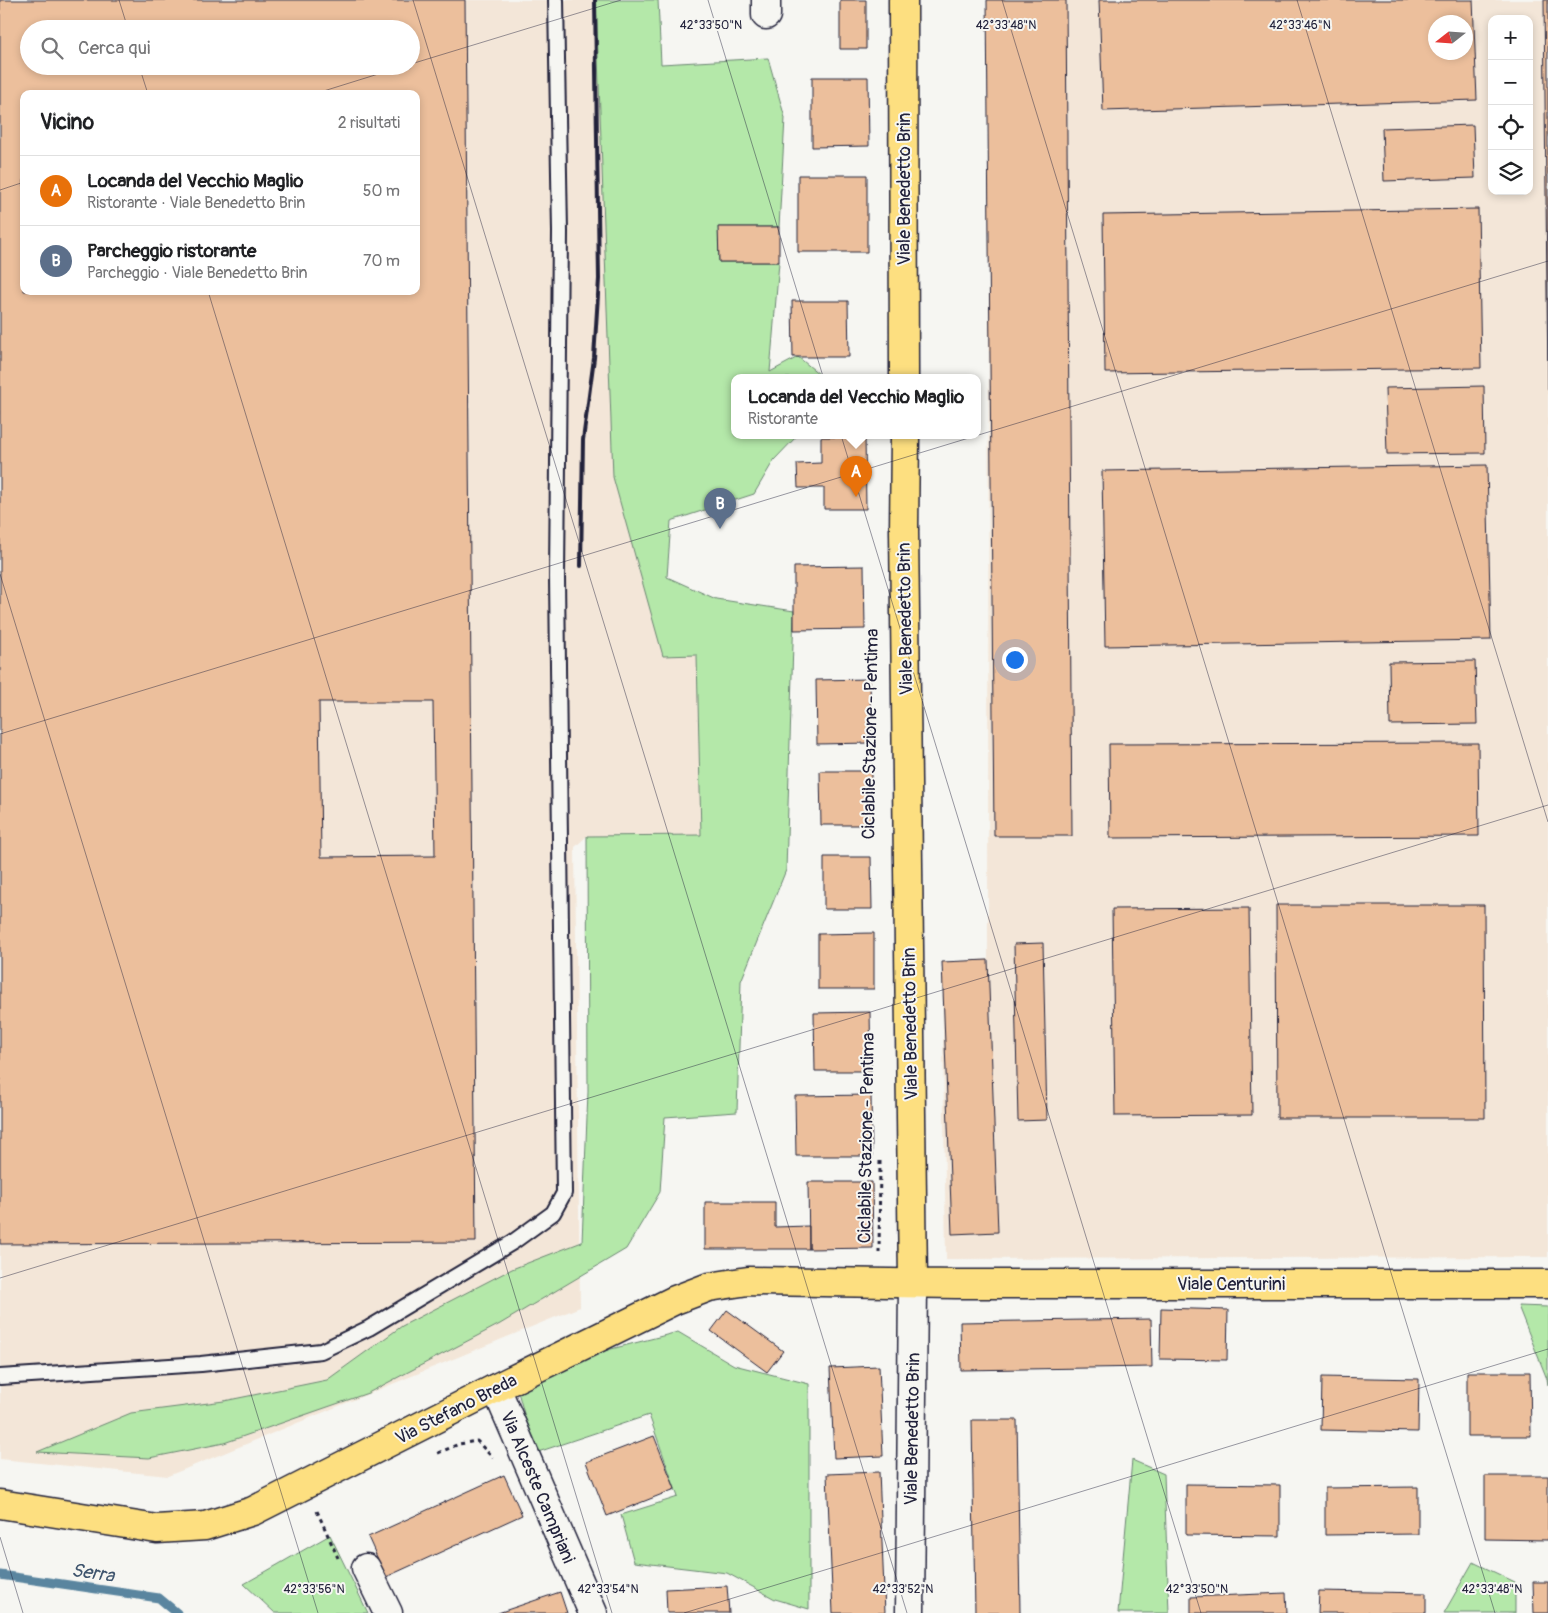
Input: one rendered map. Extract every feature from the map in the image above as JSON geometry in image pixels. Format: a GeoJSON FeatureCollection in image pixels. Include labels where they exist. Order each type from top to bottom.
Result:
{"type":"FeatureCollection","features":[{"type":"Feature","properties":{"kind":"main road","name":"Viale Benedetto Brin"},"geometry":{"type":"LineString","coordinates":[[903,0],[904,374]]}},
{"type":"Feature","properties":{"kind":"main road","name":"Viale Benedetto Brin"},"geometry":{"type":"LineString","coordinates":[[904,439],[913,1283]]}},
{"type":"Feature","properties":{"kind":"main road","name":"Via Stefano Breda"},"geometry":{"type":"LineString","coordinates":[[0,1504],[157,1530],[205,1526],[254,1511],[496,1388],[675,1300],[709,1287],[748,1281],[913,1283]]}},
{"type":"Feature","properties":{"kind":"main road","name":"Viale Centurini"},"geometry":{"type":"LineString","coordinates":[[913,1283],[1548,1284]]}},
{"type":"Feature","properties":{"kind":"street","name":"Viale Benedetto Brin"},"geometry":{"type":"LineString","coordinates":[[910,1613],[913,1283]]}},
{"type":"Feature","properties":{"kind":"street","name":"Via Alceste Campriani"},"geometry":{"type":"LineString","coordinates":[[496,1388],[593,1613]]}},
{"type":"Feature","properties":{"kind":"street"},"geometry":{"type":"LineString","coordinates":[[366,1568],[388,1613]]}},
{"type":"Feature","properties":{"kind":"lane"},"geometry":{"type":"LineString","coordinates":[[0,1377],[201,1364],[322,1351],[369,1328],[513,1242],[553,1212],[564,1193],[557,577],[560,232],[556,0]]}},
{"type":"Feature","properties":{"kind":"path","name":"Ciclabile Stazione - Pentima"},"geometry":{"type":"LineString","coordinates":[[879,1258],[880,1158]]}},
{"type":"Feature","properties":{"kind":"path"},"geometry":{"type":"LineString","coordinates":[[434,1455],[459,1444],[477,1441],[501,1467],[525,1455]]}},
{"type":"Feature","properties":{"kind":"path"},"geometry":{"type":"LineString","coordinates":[[316,1509],[339,1560]]}},
{"type":"Feature","properties":{"kind":"shaded area"},"geometry":{"type":"Polygon","coordinates":[[[0,0],[607,0],[613,477],[697,654],[701,835],[587,836],[575,847],[580,1307],[168,1476],[0,1459],[0,0]]]}},
{"type":"Feature","properties":{"kind":"shaded area"},"geometry":{"type":"Polygon","coordinates":[[[989,0],[1548,0],[1548,1257],[946,1259],[942,962],[988,959],[989,0]]]}},
{"type":"Feature","properties":{"kind":"green space"},"geometry":{"type":"Polygon","coordinates":[[[596,0],[658,0],[661,64],[768,58],[785,118],[779,227],[719,227],[719,262],[779,262],[770,372],[798,357],[819,374],[731,374],[731,439],[794,439],[774,460],[754,494],[671,521],[667,577],[716,599],[794,611],[786,870],[741,981],[737,1112],[665,1117],[660,1192],[626,1249],[500,1324],[368,1393],[224,1443],[149,1458],[37,1452],[131,1413],[224,1401],[327,1380],[402,1326],[512,1269],[582,1242],[588,1092],[587,836],[701,835],[697,655],[663,656],[613,477],[596,0]]]}},
{"type":"Feature","properties":{"kind":"green space"},"geometry":{"type":"Polygon","coordinates":[[[1518,1306],[1548,1307],[1548,1385],[1547,1379],[1518,1306]]]}},
{"type":"Feature","properties":{"kind":"green space"},"geometry":{"type":"Polygon","coordinates":[[[678,1332],[734,1365],[809,1384],[809,1609],[775,1599],[727,1573],[634,1562],[621,1515],[678,1497],[649,1415],[535,1453],[513,1374],[678,1332]]]}},
{"type":"Feature","properties":{"kind":"green space"},"geometry":{"type":"Polygon","coordinates":[[[1132,1460],[1164,1474],[1169,1613],[1118,1613],[1132,1460]]]}},
{"type":"Feature","properties":{"kind":"green space"},"geometry":{"type":"Polygon","coordinates":[[[330,1535],[368,1613],[275,1613],[244,1584],[330,1535]]]}},
{"type":"Feature","properties":{"kind":"green space"},"geometry":{"type":"Polygon","coordinates":[[[1473,1562],[1515,1582],[1515,1613],[1444,1613],[1473,1562]]]}},
{"type":"Feature","properties":{"kind":"building"},"geometry":{"type":"Polygon","coordinates":[[[0,0],[465,0],[476,1242],[0,1244],[0,0]]]}},
{"type":"Feature","properties":{"kind":"building"},"geometry":{"type":"Polygon","coordinates":[[[840,0],[866,0],[866,49],[840,49],[840,0]]]}},
{"type":"Feature","properties":{"kind":"building"},"geometry":{"type":"Polygon","coordinates":[[[987,0],[1066,0],[1072,836],[994,836],[987,0]]]}},
{"type":"Feature","properties":{"kind":"building"},"geometry":{"type":"Polygon","coordinates":[[[1099,0],[1473,0],[1477,100],[1103,111],[1099,0]]]}},
{"type":"Feature","properties":{"kind":"building"},"geometry":{"type":"Polygon","coordinates":[[[1544,0],[1548,0],[1548,390],[1544,0]]]}},
{"type":"Feature","properties":{"kind":"building"},"geometry":{"type":"Polygon","coordinates":[[[812,77],[868,77],[869,146],[812,147],[812,77]]]}},
{"type":"Feature","properties":{"kind":"building"},"geometry":{"type":"Polygon","coordinates":[[[1473,125],[1475,178],[1384,181],[1382,128],[1473,125]]]}},
{"type":"Feature","properties":{"kind":"building"},"geometry":{"type":"Polygon","coordinates":[[[798,175],[867,175],[867,252],[798,252],[798,175]]]}},
{"type":"Feature","properties":{"kind":"building"},"geometry":{"type":"Polygon","coordinates":[[[1478,209],[1481,368],[1105,373],[1103,215],[1478,209]]]}},
{"type":"Feature","properties":{"kind":"building"},"geometry":{"type":"Polygon","coordinates":[[[718,227],[779,227],[779,262],[719,262],[718,227]]]}},
{"type":"Feature","properties":{"kind":"building"},"geometry":{"type":"Polygon","coordinates":[[[792,301],[848,301],[849,357],[793,357],[792,301]]]}},
{"type":"Feature","properties":{"kind":"building"},"geometry":{"type":"Polygon","coordinates":[[[1484,386],[1485,453],[1387,454],[1385,388],[1484,386]]]}},
{"type":"Feature","properties":{"kind":"building"},"geometry":{"type":"Polygon","coordinates":[[[821,439],[865,439],[866,509],[824,509],[824,488],[798,488],[797,464],[821,463],[821,439]]]}},
{"type":"Feature","properties":{"kind":"building"},"geometry":{"type":"Polygon","coordinates":[[[1487,465],[1491,640],[1105,646],[1102,471],[1487,465]]]}},
{"type":"Feature","properties":{"kind":"building"},"geometry":{"type":"Polygon","coordinates":[[[864,566],[865,629],[794,630],[794,567],[864,566]]]}},
{"type":"Feature","properties":{"kind":"building"},"geometry":{"type":"Polygon","coordinates":[[[1475,661],[1477,724],[1390,725],[1389,662],[1475,661]]]}},
{"type":"Feature","properties":{"kind":"building"},"geometry":{"type":"Polygon","coordinates":[[[870,679],[871,743],[817,744],[816,680],[870,679]]]}},
{"type":"Feature","properties":{"kind":"building"},"geometry":{"type":"Polygon","coordinates":[[[319,702],[433,702],[435,856],[321,857],[319,702]]]}},
{"type":"Feature","properties":{"kind":"building"},"geometry":{"type":"Polygon","coordinates":[[[1478,743],[1479,836],[1110,838],[1109,744],[1478,743]]]}},
{"type":"Feature","properties":{"kind":"building"},"geometry":{"type":"Polygon","coordinates":[[[820,771],[871,771],[871,825],[821,825],[820,771]]]}},
{"type":"Feature","properties":{"kind":"building"},"geometry":{"type":"Polygon","coordinates":[[[824,857],[871,857],[872,909],[824,909],[824,857]]]}},
{"type":"Feature","properties":{"kind":"building"},"geometry":{"type":"Polygon","coordinates":[[[1276,905],[1484,905],[1485,1118],[1277,1118],[1276,905]]]}},
{"type":"Feature","properties":{"kind":"building"},"geometry":{"type":"Polygon","coordinates":[[[1249,908],[1252,1115],[1115,1116],[1112,909],[1249,908]]]}},
{"type":"Feature","properties":{"kind":"building"},"geometry":{"type":"Polygon","coordinates":[[[874,933],[874,989],[818,989],[818,934],[874,933]]]}},
{"type":"Feature","properties":{"kind":"building"},"geometry":{"type":"Polygon","coordinates":[[[1043,943],[1047,1120],[1018,1121],[1014,944],[1043,943]]]}},
{"type":"Feature","properties":{"kind":"building"},"geometry":{"type":"Polygon","coordinates":[[[988,960],[998,1232],[952,1234],[942,962],[988,960]]]}},
{"type":"Feature","properties":{"kind":"building"},"geometry":{"type":"Polygon","coordinates":[[[870,1012],[871,1071],[815,1071],[814,1013],[870,1012]]]}},
{"type":"Feature","properties":{"kind":"building"},"geometry":{"type":"Polygon","coordinates":[[[871,1095],[872,1156],[796,1156],[795,1096],[871,1095]]]}},
{"type":"Feature","properties":{"kind":"building"},"geometry":{"type":"Polygon","coordinates":[[[808,1182],[872,1182],[873,1248],[809,1249],[808,1182]]]}},
{"type":"Feature","properties":{"kind":"building"},"geometry":{"type":"Polygon","coordinates":[[[705,1202],[775,1202],[775,1227],[809,1226],[809,1249],[705,1249],[705,1202]]]}},
{"type":"Feature","properties":{"kind":"building"},"geometry":{"type":"Polygon","coordinates":[[[1161,1308],[1228,1310],[1227,1360],[1160,1359],[1161,1308]]]}},
{"type":"Feature","properties":{"kind":"building"},"geometry":{"type":"Polygon","coordinates":[[[727,1310],[783,1351],[767,1372],[711,1331],[727,1310]]]}},
{"type":"Feature","properties":{"kind":"building"},"geometry":{"type":"Polygon","coordinates":[[[1151,1319],[1152,1367],[961,1370],[960,1322],[1151,1319]]]}},
{"type":"Feature","properties":{"kind":"building"},"geometry":{"type":"Polygon","coordinates":[[[879,1366],[883,1456],[834,1458],[830,1368],[879,1366]]]}},
{"type":"Feature","properties":{"kind":"building"},"geometry":{"type":"Polygon","coordinates":[[[1467,1372],[1530,1372],[1531,1436],[1467,1436],[1467,1372]]]}},
{"type":"Feature","properties":{"kind":"building"},"geometry":{"type":"Polygon","coordinates":[[[1322,1377],[1419,1379],[1418,1432],[1321,1430],[1322,1377]]]}},
{"type":"Feature","properties":{"kind":"building"},"geometry":{"type":"Polygon","coordinates":[[[972,1420],[1017,1420],[1020,1613],[975,1613],[972,1420]]]}},
{"type":"Feature","properties":{"kind":"building"},"geometry":{"type":"Polygon","coordinates":[[[654,1436],[675,1489],[607,1516],[586,1462],[654,1436]]]}},
{"type":"Feature","properties":{"kind":"building"},"geometry":{"type":"Polygon","coordinates":[[[879,1472],[885,1613],[833,1613],[827,1474],[879,1472]]]}},
{"type":"Feature","properties":{"kind":"building"},"geometry":{"type":"Polygon","coordinates":[[[504,1475],[522,1515],[386,1577],[368,1537],[504,1475]]]}},
{"type":"Feature","properties":{"kind":"building"},"geometry":{"type":"Polygon","coordinates":[[[1485,1476],[1548,1476],[1548,1540],[1485,1539],[1485,1476]]]}},
{"type":"Feature","properties":{"kind":"building"},"geometry":{"type":"Polygon","coordinates":[[[1186,1484],[1280,1485],[1280,1536],[1186,1535],[1186,1484]]]}},
{"type":"Feature","properties":{"kind":"building"},"geometry":{"type":"Polygon","coordinates":[[[1418,1487],[1418,1534],[1325,1535],[1325,1488],[1418,1487]]]}},
{"type":"Feature","properties":{"kind":"building"},"geometry":{"type":"Polygon","coordinates":[[[1533,1582],[1548,1582],[1548,1613],[1534,1613],[1533,1582]]]}},
{"type":"Feature","properties":{"kind":"building"},"geometry":{"type":"Polygon","coordinates":[[[727,1586],[729,1613],[667,1613],[666,1589],[727,1586]]]}},
{"type":"Feature","properties":{"kind":"building"},"geometry":{"type":"Polygon","coordinates":[[[1319,1591],[1426,1593],[1426,1613],[1318,1613],[1319,1591]]]}},
{"type":"Feature","properties":{"kind":"building"},"geometry":{"type":"Polygon","coordinates":[[[560,1592],[567,1613],[498,1613],[560,1592]]]}},
{"type":"Feature","properties":{"kind":"building"},"geometry":{"type":"Polygon","coordinates":[[[1286,1593],[1287,1613],[1191,1613],[1191,1597],[1286,1593]]]}},
{"type":"Feature","properties":{"kind":"waterway","name":"Serra"},"geometry":{"type":"LineString","coordinates":[[0,1575],[159,1598],[177,1613]]}},
{"type":"Feature","properties":{"kind":"railway"},"geometry":{"type":"LineString","coordinates":[[581,566],[583,440],[594,358],[599,279],[595,0]]}},
{"type":"Feature","properties":{"kind":"place","name":"Locanda del Vecchio Maglio"},"geometry":{"type":"Point","coordinates":[856,497]}},
{"type":"Feature","properties":{"kind":"place","name":"Parcheggio ristorante"},"geometry":{"type":"Point","coordinates":[720,529]}}]}
